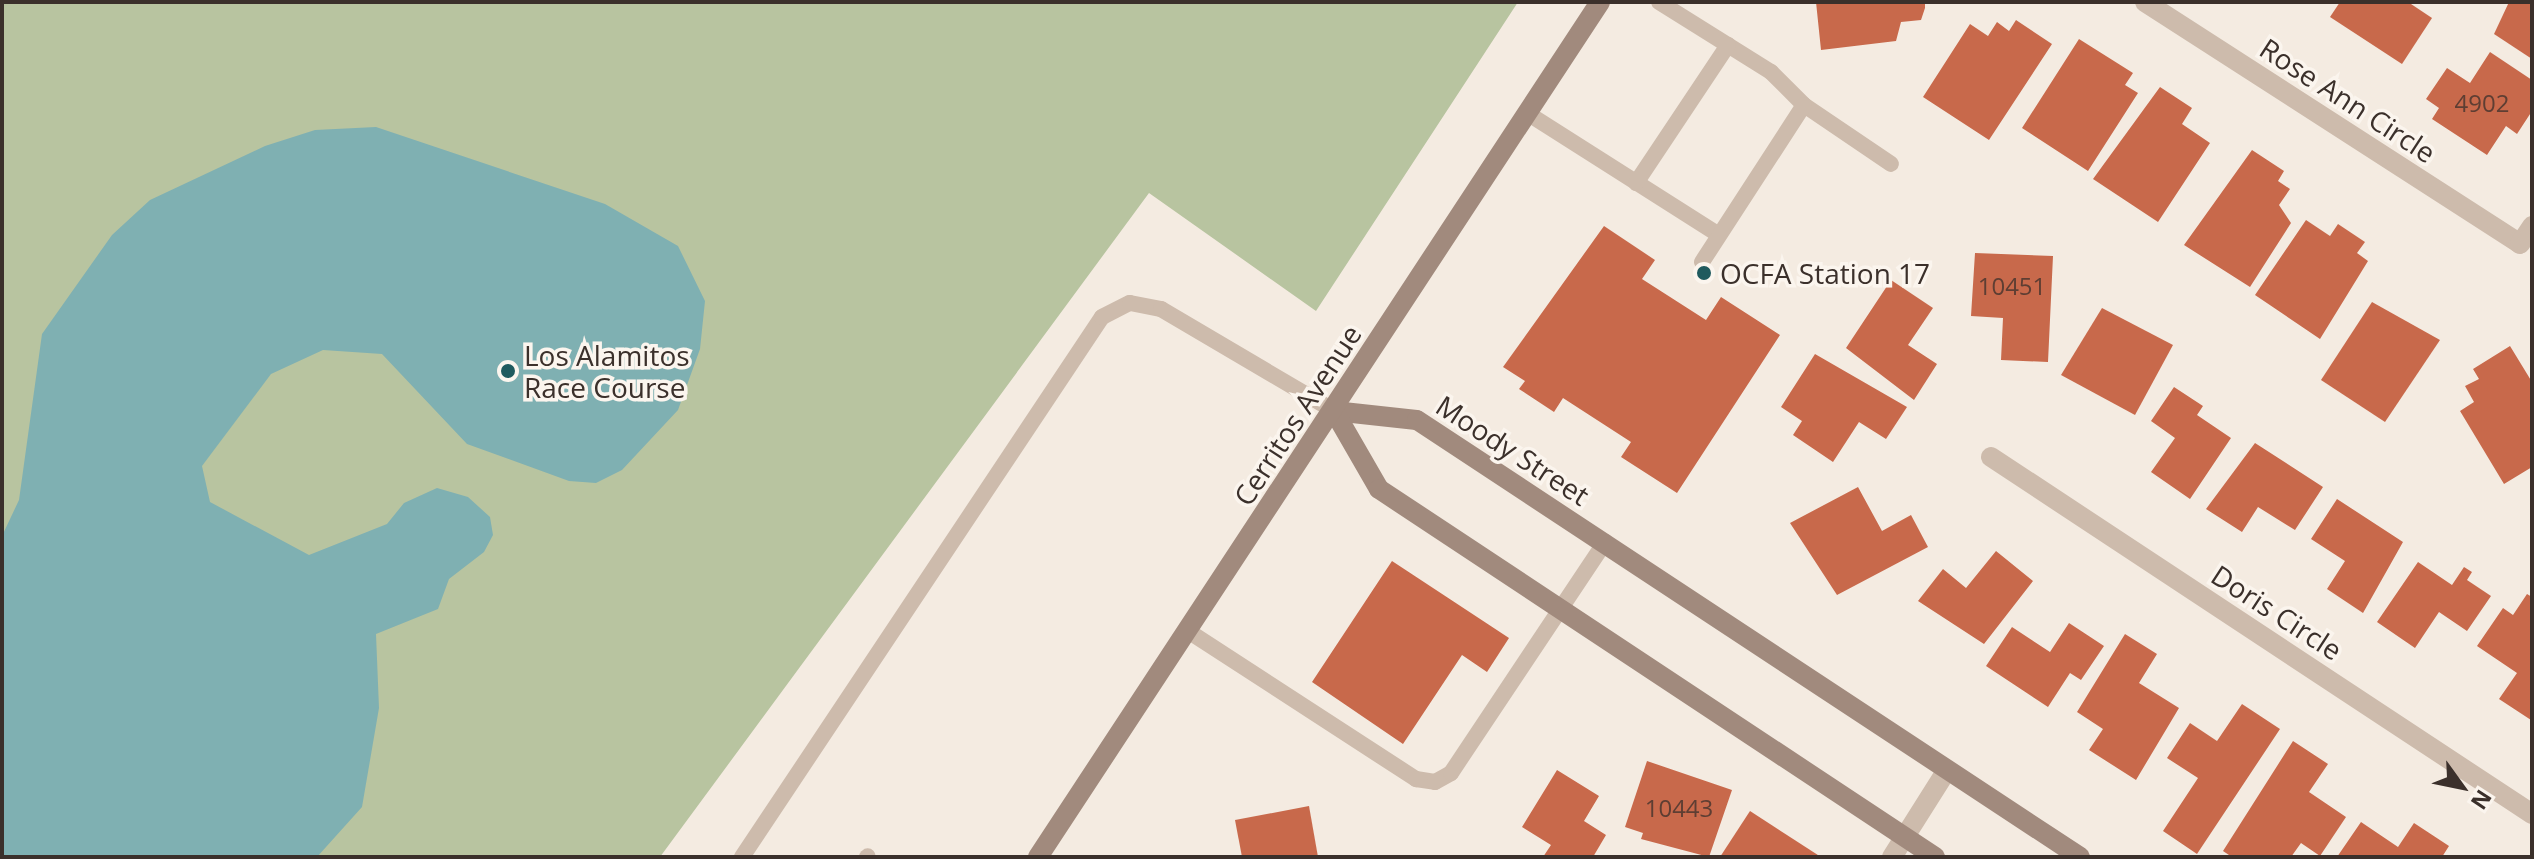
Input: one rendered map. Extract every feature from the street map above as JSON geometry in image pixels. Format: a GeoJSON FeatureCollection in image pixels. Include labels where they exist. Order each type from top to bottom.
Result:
{"type":"FeatureCollection","features":[{"type":"Feature","properties":{"kind":"main road","name":"Cerritos Avenue"},"geometry":{"type":"LineString","coordinates":[[1038,857],[1600,2]]}},
{"type":"Feature","properties":{"kind":"main road","name":"Moody Street"},"geometry":{"type":"LineString","coordinates":[[1334,411],[1417,420],[2080,857]]}},
{"type":"Feature","properties":{"kind":"main road"},"geometry":{"type":"LineString","coordinates":[[1334,411],[1379,489],[1935,857]]}},
{"type":"Feature","properties":{"kind":"street","name":"Rose Ann Circle"},"geometry":{"type":"LineString","coordinates":[[2145,2],[2520,244],[2532,226]]}},
{"type":"Feature","properties":{"kind":"street","name":"Doris Circle"},"geometry":{"type":"LineString","coordinates":[[1991,457],[2532,814]]}},
{"type":"Feature","properties":{"kind":"street"},"geometry":{"type":"LineString","coordinates":[[1892,857],[1947,770]]}},
{"type":"Feature","properties":{"kind":"lane"},"geometry":{"type":"LineString","coordinates":[[1659,2],[1771,72],[1804,105],[1891,164]]}},
{"type":"Feature","properties":{"kind":"lane"},"geometry":{"type":"LineString","coordinates":[[1636,183],[1728,45]]}},
{"type":"Feature","properties":{"kind":"lane"},"geometry":{"type":"LineString","coordinates":[[1702,262],[1804,105]]}},
{"type":"Feature","properties":{"kind":"lane"},"geometry":{"type":"LineString","coordinates":[[1527,113],[1719,235]]}},
{"type":"Feature","properties":{"kind":"lane"},"geometry":{"type":"LineString","coordinates":[[742,857],[1102,317],[1130,303],[1161,309],[1334,411]]}},
{"type":"Feature","properties":{"kind":"lane"},"geometry":{"type":"LineString","coordinates":[[1188,631],[1416,779],[1435,782],[1451,773],[1605,542]]}},
{"type":"Feature","properties":{"kind":"green space","name":"Los Alamitos Race Course"},"geometry":{"type":"Polygon","coordinates":[[[2,2],[1518,2],[1316,311],[1149,193],[660,857],[2,857],[2,2]]]}},
{"type":"Feature","properties":{"kind":"water"},"geometry":{"type":"Polygon","coordinates":[[[376,127],[605,204],[678,246],[705,301],[700,349],[678,410],[622,470],[596,483],[569,481],[467,444],[382,354],[323,350],[271,374],[202,466],[210,502],[309,555],[387,524],[404,503],[437,488],[468,497],[490,517],[493,535],[484,552],[449,579],[438,609],[376,634],[379,708],[362,807],[317,857],[2,857],[2,536],[19,500],[42,334],[112,235],[150,200],[265,146],[315,130],[376,127]]]}},
{"type":"Feature","properties":{"kind":"building"},"geometry":{"type":"Polygon","coordinates":[[[1816,2],[1925,2],[1925,8],[1921,20],[1901,22],[1896,41],[1821,50],[1816,2]]]}},
{"type":"Feature","properties":{"kind":"building"},"geometry":{"type":"Polygon","coordinates":[[[2340,2],[2408,2],[2432,18],[2402,64],[2330,17],[2340,2]]]}},
{"type":"Feature","properties":{"kind":"building"},"geometry":{"type":"Polygon","coordinates":[[[2509,2],[2532,2],[2532,59],[2494,34],[2509,2]]]}},
{"type":"Feature","properties":{"kind":"building"},"geometry":{"type":"Polygon","coordinates":[[[2016,20],[2052,44],[1989,140],[1923,97],[1970,24],[1988,36],[1997,22],[2009,31],[2016,20]]]}},
{"type":"Feature","properties":{"kind":"building"},"geometry":{"type":"Polygon","coordinates":[[[2079,39],[2133,73],[2125,85],[2138,93],[2088,171],[2022,128],[2079,39]]]}},
{"type":"Feature","properties":{"kind":"building"},"geometry":{"type":"Polygon","coordinates":[[[2490,52],[2532,80],[2532,111],[2517,134],[2506,126],[2487,155],[2432,119],[2439,108],[2426,99],[2447,68],[2470,83],[2490,52]]]}},
{"type":"Feature","properties":{"kind":"building"},"geometry":{"type":"Polygon","coordinates":[[[2160,87],[2192,108],[2182,124],[2210,143],[2158,222],[2093,179],[2160,87]]]}},
{"type":"Feature","properties":{"kind":"building"},"geometry":{"type":"Polygon","coordinates":[[[2252,150],[2284,171],[2278,181],[2290,189],[2279,205],[2291,223],[2250,287],[2184,245],[2252,150]]]}},
{"type":"Feature","properties":{"kind":"building"},"geometry":{"type":"Polygon","coordinates":[[[2306,220],[2330,236],[2338,224],[2365,242],[2357,253],[2368,261],[2320,339],[2255,295],[2306,220]]]}},
{"type":"Feature","properties":{"kind":"building"},"geometry":{"type":"Polygon","coordinates":[[[1604,226],[1655,260],[1642,279],[1706,320],[1721,297],[1780,335],[1677,493],[1621,457],[1631,442],[1563,398],[1554,412],[1519,389],[1525,381],[1503,367],[1604,226]]]}},
{"type":"Feature","properties":{"kind":"building"},"geometry":{"type":"Polygon","coordinates":[[[1975,253],[2053,256],[2048,362],[2001,360],[2003,318],[1971,316],[1975,253]]]}},
{"type":"Feature","properties":{"kind":"building"},"geometry":{"type":"Polygon","coordinates":[[[1891,280],[1933,308],[1908,345],[1937,364],[1914,400],[1846,348],[1891,280]]]}},
{"type":"Feature","properties":{"kind":"building"},"geometry":{"type":"Polygon","coordinates":[[[2372,302],[2440,340],[2385,422],[2321,380],[2372,302]]]}},
{"type":"Feature","properties":{"kind":"building"},"geometry":{"type":"Polygon","coordinates":[[[2102,308],[2173,345],[2135,415],[2061,375],[2102,308]]]}},
{"type":"Feature","properties":{"kind":"building"},"geometry":{"type":"Polygon","coordinates":[[[2510,346],[2532,382],[2532,467],[2504,484],[2460,411],[2474,402],[2465,386],[2479,379],[2473,369],[2510,346]]]}},
{"type":"Feature","properties":{"kind":"building"},"geometry":{"type":"Polygon","coordinates":[[[1815,354],[1907,407],[1886,439],[1859,422],[1833,462],[1793,435],[1802,421],[1781,407],[1815,354]]]}},
{"type":"Feature","properties":{"kind":"building"},"geometry":{"type":"Polygon","coordinates":[[[2174,387],[2203,406],[2197,415],[2231,438],[2190,499],[2151,472],[2175,438],[2151,421],[2174,387]]]}},
{"type":"Feature","properties":{"kind":"building"},"geometry":{"type":"Polygon","coordinates":[[[2255,443],[2323,487],[2295,530],[2258,507],[2242,532],[2206,509],[2255,443]]]}},
{"type":"Feature","properties":{"kind":"building"},"geometry":{"type":"Polygon","coordinates":[[[1858,487],[1882,531],[1911,515],[1928,547],[1837,595],[1790,523],[1858,487]]]}},
{"type":"Feature","properties":{"kind":"building"},"geometry":{"type":"Polygon","coordinates":[[[2337,499],[2403,542],[2363,613],[2327,589],[2345,561],[2311,539],[2337,499]]]}},
{"type":"Feature","properties":{"kind":"building"},"geometry":{"type":"Polygon","coordinates":[[[1996,551],[2033,581],[1984,644],[1918,601],[1943,569],[1966,588],[1996,551]]]}},
{"type":"Feature","properties":{"kind":"building"},"geometry":{"type":"Polygon","coordinates":[[[1392,561],[1509,638],[1487,672],[1462,655],[1403,744],[1312,682],[1392,561]]]}},
{"type":"Feature","properties":{"kind":"building"},"geometry":{"type":"Polygon","coordinates":[[[2418,562],[2452,585],[2464,567],[2472,572],[2467,580],[2491,596],[2467,631],[2439,612],[2415,648],[2377,622],[2418,562]]]}},
{"type":"Feature","properties":{"kind":"building"},"geometry":{"type":"Polygon","coordinates":[[[2527,594],[2532,597],[2531,720],[2499,699],[2517,673],[2477,646],[2503,608],[2513,615],[2527,594]]]}},
{"type":"Feature","properties":{"kind":"building"},"geometry":{"type":"Polygon","coordinates":[[[2069,623],[2104,646],[2081,680],[2070,673],[2048,707],[1986,666],[2012,627],[2050,652],[2069,623]]]}},
{"type":"Feature","properties":{"kind":"building"},"geometry":{"type":"Polygon","coordinates":[[[2125,634],[2157,654],[2139,683],[2179,708],[2136,780],[2089,750],[2103,729],[2077,712],[2125,634]]]}},
{"type":"Feature","properties":{"kind":"building"},"geometry":{"type":"Polygon","coordinates":[[[2242,704],[2280,729],[2197,854],[2163,831],[2198,778],[2167,758],[2190,723],[2217,741],[2242,704]]]}},
{"type":"Feature","properties":{"kind":"building"},"geometry":{"type":"Polygon","coordinates":[[[2293,741],[2328,764],[2309,792],[2346,817],[2320,856],[2301,843],[2291,857],[2232,857],[2223,851],[2293,741]]]}},
{"type":"Feature","properties":{"kind":"building"},"geometry":{"type":"Polygon","coordinates":[[[1647,761],[1732,790],[1709,857],[1641,839],[1643,833],[1625,827],[1647,761]]]}},
{"type":"Feature","properties":{"kind":"building"},"geometry":{"type":"Polygon","coordinates":[[[1557,770],[1599,796],[1584,821],[1606,835],[1593,857],[1543,857],[1551,845],[1522,827],[1557,770]]]}},
{"type":"Feature","properties":{"kind":"building"},"geometry":{"type":"Polygon","coordinates":[[[1309,806],[1318,857],[1242,857],[1235,820],[1309,806]]]}},
{"type":"Feature","properties":{"kind":"building"},"geometry":{"type":"Polygon","coordinates":[[[1750,811],[1821,857],[1720,857],[1750,811]]]}},
{"type":"Feature","properties":{"kind":"building"},"geometry":{"type":"Polygon","coordinates":[[[2361,822],[2398,847],[2414,823],[2449,846],[2442,857],[2337,857],[2361,822]]]}},
{"type":"Feature","properties":{"kind":"place","name":"OCFA Station 17"},"geometry":{"type":"Point","coordinates":[1704,273]}},
{"type":"Feature","properties":{"kind":"place","name":"Los Alamitos Race Course"},"geometry":{"type":"Point","coordinates":[508,371]}}]}
